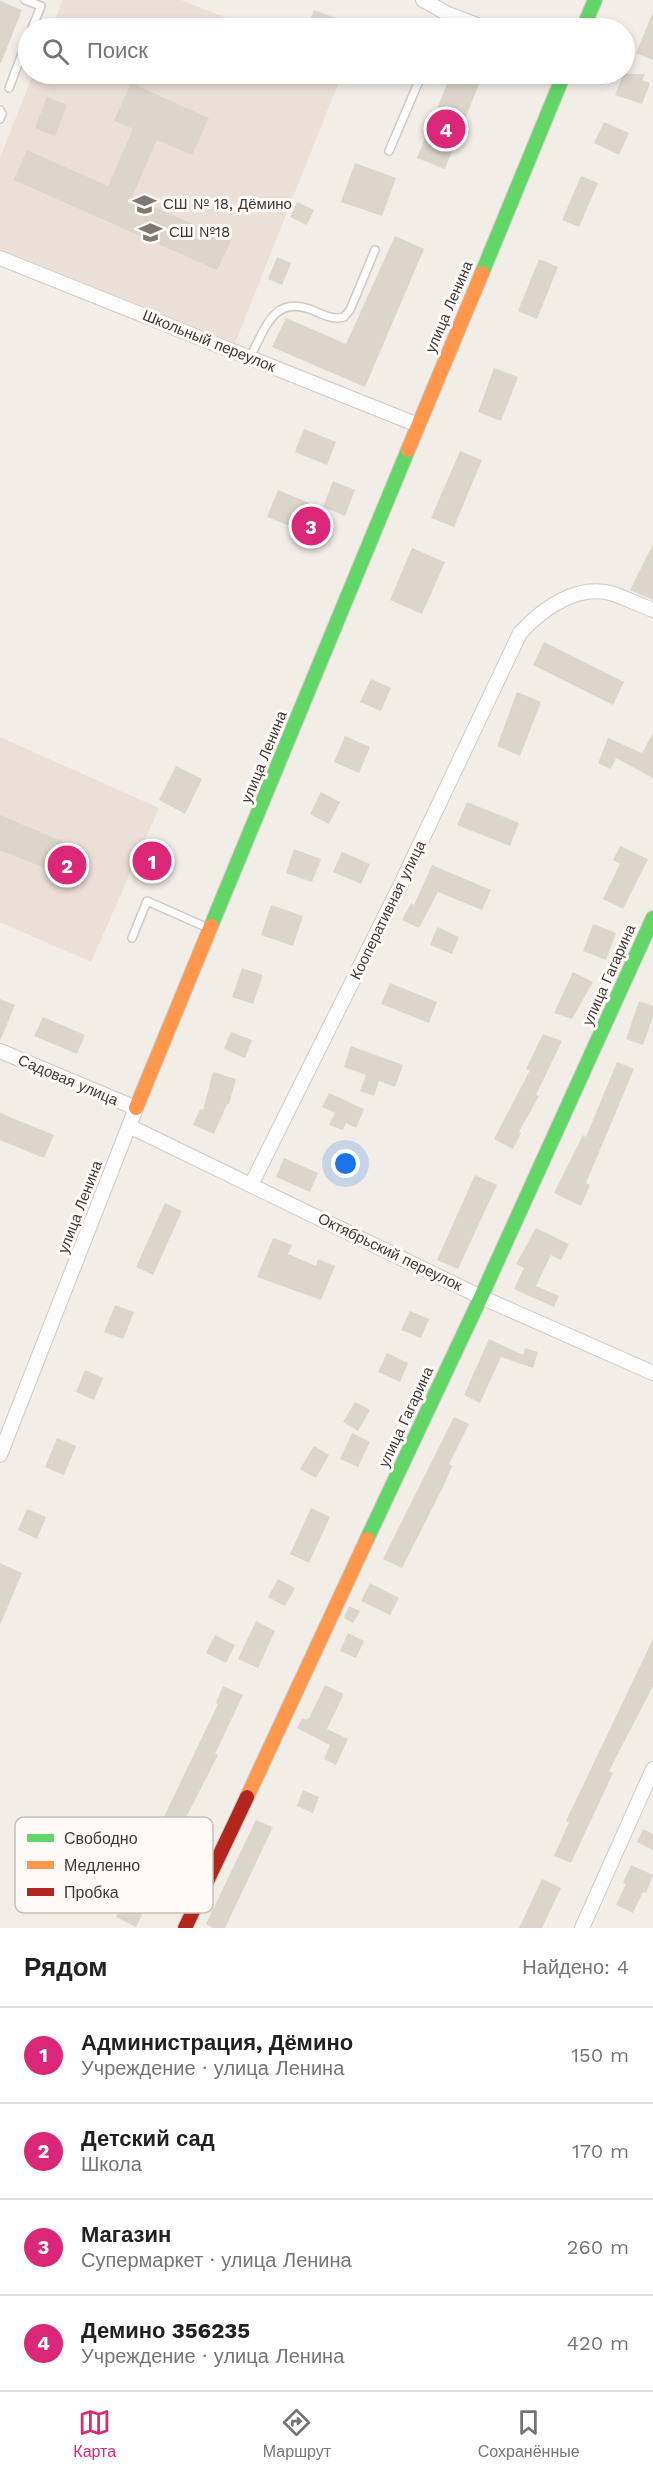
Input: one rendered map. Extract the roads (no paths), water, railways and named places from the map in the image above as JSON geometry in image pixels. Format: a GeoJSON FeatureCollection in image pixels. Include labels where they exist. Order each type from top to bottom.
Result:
{"type":"FeatureCollection","features":[{"type":"Feature","properties":{"kind":"street"},"geometry":{"type":"LineString","coordinates":[[423,0],[459,18]]}},
{"type":"Feature","properties":{"kind":"street"},"geometry":{"type":"LineString","coordinates":[[587,18],[595,0]]}},
{"type":"Feature","properties":{"kind":"street","name":"улица Ленина"},"geometry":{"type":"LineString","coordinates":[[0,1455],[136,1108],[560,84]]}},
{"type":"Feature","properties":{"kind":"street","name":"Школьный переулок"},"geometry":{"type":"LineString","coordinates":[[0,258],[418,425]]}},
{"type":"Feature","properties":{"kind":"street","name":"Кооперативная улица"},"geometry":{"type":"LineString","coordinates":[[251,1185],[400,886],[520,633],[538,613],[560,601],[596,591],[613,594],[653,610]]}},
{"type":"Feature","properties":{"kind":"street","name":"улица Гагарина"},"geometry":{"type":"LineString","coordinates":[[213,1868],[481,1297],[653,918]]}},
{"type":"Feature","properties":{"kind":"street","name":"Садовая улица"},"geometry":{"type":"LineString","coordinates":[[0,1051],[136,1108]]}},
{"type":"Feature","properties":{"kind":"street","name":"Октябрьский переулок"},"geometry":{"type":"LineString","coordinates":[[129,1126],[481,1297],[653,1373]]}},
{"type":"Feature","properties":{"kind":"street"},"geometry":{"type":"LineString","coordinates":[[582,1928],[653,1769]]}},
{"type":"Feature","properties":{"kind":"street","name":"улица Гагарина"},"geometry":{"type":"LineString","coordinates":[[185,1928],[192,1913]]}},
{"type":"Feature","properties":{"kind":"lane"},"geometry":{"type":"LineString","coordinates":[[26,0],[41,6],[36,18]]}},
{"type":"Feature","properties":{"kind":"lane"},"geometry":{"type":"LineString","coordinates":[[446,18],[448,14]]}},
{"type":"Feature","properties":{"kind":"lane"},"geometry":{"type":"LineString","coordinates":[[9,88],[18,64]]}},
{"type":"Feature","properties":{"kind":"lane"},"geometry":{"type":"LineString","coordinates":[[389,151],[418,84]]}},
{"type":"Feature","properties":{"kind":"lane"},"geometry":{"type":"LineString","coordinates":[[0,110],[2,114],[0,119]]}},
{"type":"Feature","properties":{"kind":"lane"},"geometry":{"type":"LineString","coordinates":[[250,357],[273,315],[285,306],[301,306],[334,319],[344,317],[350,310],[375,250]]}},
{"type":"Feature","properties":{"kind":"lane"},"geometry":{"type":"LineString","coordinates":[[132,938],[147,901],[210,929]]}},
{"type":"Feature","properties":{"kind":"place","name":"Демино 356235"},"geometry":{"type":"Point","coordinates":[446,129]}},
{"type":"Feature","properties":{"kind":"place","name":"СШ № 18, Дёмино"},"geometry":{"type":"Point","coordinates":[145,204]}},
{"type":"Feature","properties":{"kind":"place","name":"СШ №18"},"geometry":{"type":"Point","coordinates":[151,232]}},
{"type":"Feature","properties":{"kind":"place","name":"Магазин"},"geometry":{"type":"Point","coordinates":[311,526]}},
{"type":"Feature","properties":{"kind":"place","name":"Администрация, Дёмино"},"geometry":{"type":"Point","coordinates":[152,861]}},
{"type":"Feature","properties":{"kind":"place","name":"Детский сад"},"geometry":{"type":"Point","coordinates":[67,865]}}]}
